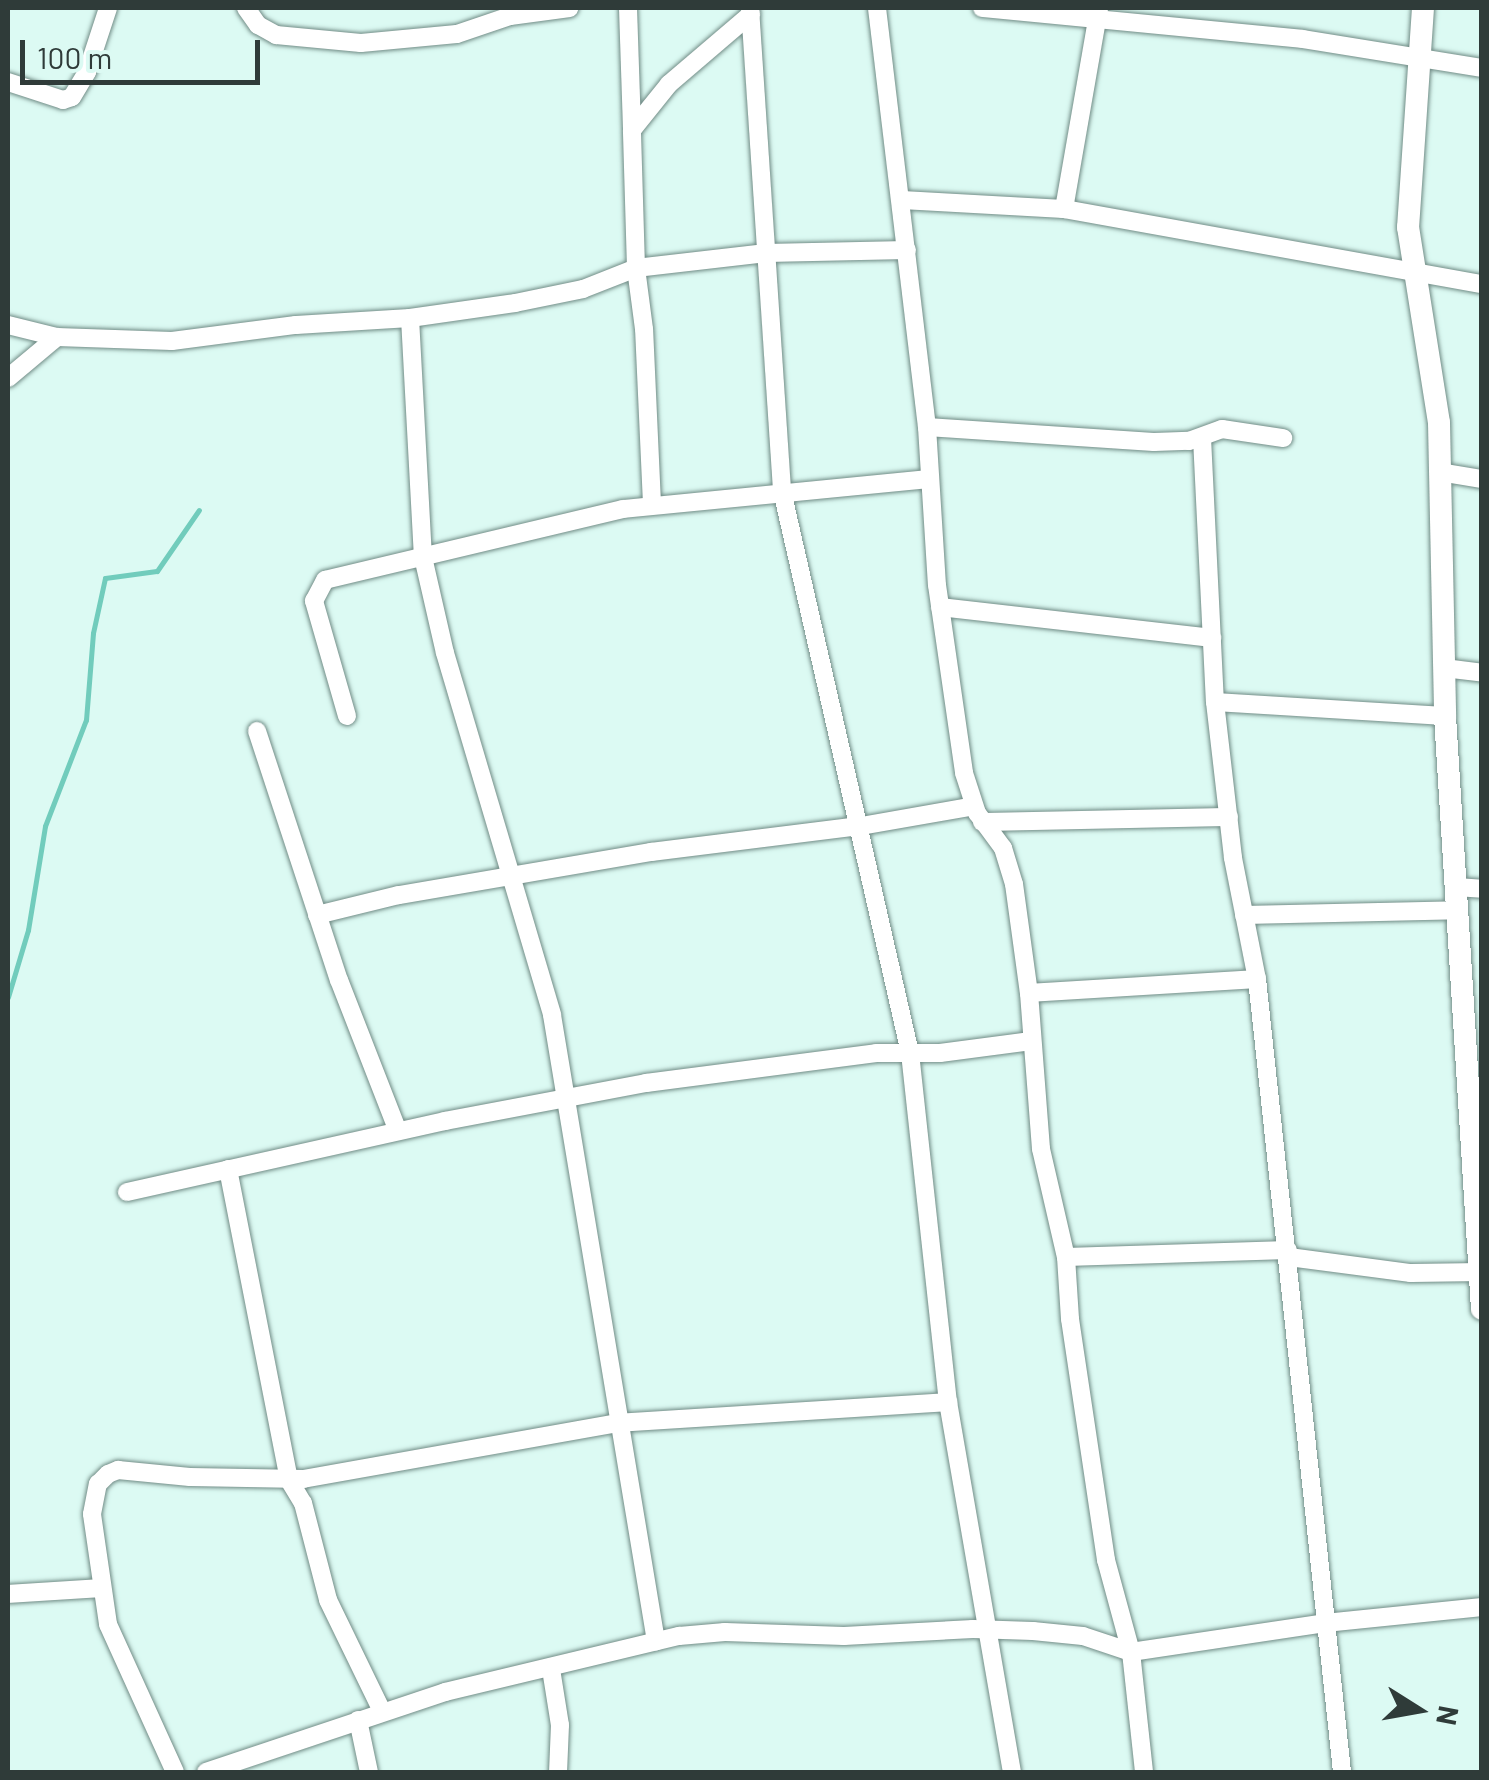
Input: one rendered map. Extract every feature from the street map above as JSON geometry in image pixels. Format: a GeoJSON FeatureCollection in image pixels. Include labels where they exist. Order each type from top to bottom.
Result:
{"type":"FeatureCollection","features":[{"type":"Feature","properties":{"kind":"street"},"geometry":{"type":"LineString","coordinates":[[8,82],[63,100],[72,98],[86,72],[108,8]]}},
{"type":"Feature","properties":{"kind":"street"},"geometry":{"type":"LineString","coordinates":[[246,8],[258,25],[276,35],[360,43],[458,34],[510,16],[569,8]]}},
{"type":"Feature","properties":{"kind":"street"},"geometry":{"type":"LineString","coordinates":[[628,8],[636,268],[644,329],[652,504]]}},
{"type":"Feature","properties":{"kind":"street"},"geometry":{"type":"LineString","coordinates":[[877,8],[927,427],[940,606],[964,773],[978,814],[1003,848],[1014,884],[1029,993],[1041,1148],[1066,1257],[1070,1319],[1106,1560],[1131,1652],[1144,1772]]}},
{"type":"Feature","properties":{"kind":"street"},"geometry":{"type":"LineString","coordinates":[[982,8],[1098,14],[1482,68]]}},
{"type":"Feature","properties":{"kind":"street"},"geometry":{"type":"LineString","coordinates":[[1423,8],[1408,227],[1412,274],[1434,376],[1445,716],[1476,1146],[1482,1308]]}},
{"type":"Feature","properties":{"kind":"street"},"geometry":{"type":"LineString","coordinates":[[632,130],[669,84],[750,11]]}},
{"type":"Feature","properties":{"kind":"street"},"geometry":{"type":"LineString","coordinates":[[750,11],[782,491],[910,1053],[948,1402],[1012,1772]]}},
{"type":"Feature","properties":{"kind":"street"},"geometry":{"type":"LineString","coordinates":[[1064,209],[1098,14]]}},
{"type":"Feature","properties":{"kind":"street"},"geometry":{"type":"LineString","coordinates":[[902,200],[1064,209],[1482,284]]}},
{"type":"Feature","properties":{"kind":"street"},"geometry":{"type":"LineString","coordinates":[[8,326],[57,337],[137,343],[410,318],[566,292],[636,268],[766,253],[908,250]]}},
{"type":"Feature","properties":{"kind":"street"},"geometry":{"type":"LineString","coordinates":[[410,318],[423,557],[450,671],[548,998],[568,1098],[617,1423],[656,1641]]}},
{"type":"Feature","properties":{"kind":"street"},"geometry":{"type":"LineString","coordinates":[[8,378],[57,337]]}},
{"type":"Feature","properties":{"kind":"street"},"geometry":{"type":"LineString","coordinates":[[927,427],[1092,440],[1202,438],[1222,430],[1283,438]]}},
{"type":"Feature","properties":{"kind":"street"},"geometry":{"type":"LineString","coordinates":[[1202,438],[1215,702],[1229,818],[1257,979],[1342,1772]]}},
{"type":"Feature","properties":{"kind":"street"},"geometry":{"type":"LineString","coordinates":[[1440,472],[1482,479]]}},
{"type":"Feature","properties":{"kind":"street"},"geometry":{"type":"LineString","coordinates":[[347,716],[315,608],[318,586],[423,557],[652,504],[928,479]]}},
{"type":"Feature","properties":{"kind":"street"},"geometry":{"type":"LineString","coordinates":[[940,606],[1212,638]]}},
{"type":"Feature","properties":{"kind":"street"},"geometry":{"type":"LineString","coordinates":[[1444,668],[1482,673]]}},
{"type":"Feature","properties":{"kind":"street"},"geometry":{"type":"LineString","coordinates":[[1215,702],[1445,716]]}},
{"type":"Feature","properties":{"kind":"street"},"geometry":{"type":"LineString","coordinates":[[256,731],[317,914],[398,1132]]}},
{"type":"Feature","properties":{"kind":"street"},"geometry":{"type":"LineString","coordinates":[[317,914],[399,894],[733,839],[978,814],[1229,818]]}},
{"type":"Feature","properties":{"kind":"street"},"geometry":{"type":"LineString","coordinates":[[1244,915],[1457,899],[1482,889]]}},
{"type":"Feature","properties":{"kind":"street"},"geometry":{"type":"LineString","coordinates":[[1029,993],[1257,979]]}},
{"type":"Feature","properties":{"kind":"street"},"geometry":{"type":"LineString","coordinates":[[127,1192],[398,1132],[704,1075],[1031,1041]]}},
{"type":"Feature","properties":{"kind":"street"},"geometry":{"type":"LineString","coordinates":[[228,1169],[290,1480],[302,1504],[328,1600],[382,1710]]}},
{"type":"Feature","properties":{"kind":"street"},"geometry":{"type":"LineString","coordinates":[[1066,1257],[1288,1254],[1411,1273],[1480,1272]]}},
{"type":"Feature","properties":{"kind":"street"},"geometry":{"type":"LineString","coordinates":[[174,1772],[114,1639],[101,1588],[92,1514],[98,1484],[108,1474],[118,1470],[290,1480],[617,1423],[948,1402]]}},
{"type":"Feature","properties":{"kind":"street"},"geometry":{"type":"LineString","coordinates":[[8,1594],[101,1588]]}},
{"type":"Feature","properties":{"kind":"street"},"geometry":{"type":"LineString","coordinates":[[206,1772],[382,1710],[656,1641],[725,1632],[844,1636],[990,1630],[1083,1636],[1131,1652],[1325,1623],[1482,1606]]}},
{"type":"Feature","properties":{"kind":"street"},"geometry":{"type":"LineString","coordinates":[[551,1670],[560,1725],[558,1772]]}},
{"type":"Feature","properties":{"kind":"street"},"geometry":{"type":"LineString","coordinates":[[358,1720],[369,1772]]}},
{"type":"Feature","properties":{"kind":"waterway"},"geometry":{"type":"LineString","coordinates":[[8,997],[28,930],[45,826],[86,720],[93,633],[105,578],[157,571],[199,510]]}}]}
